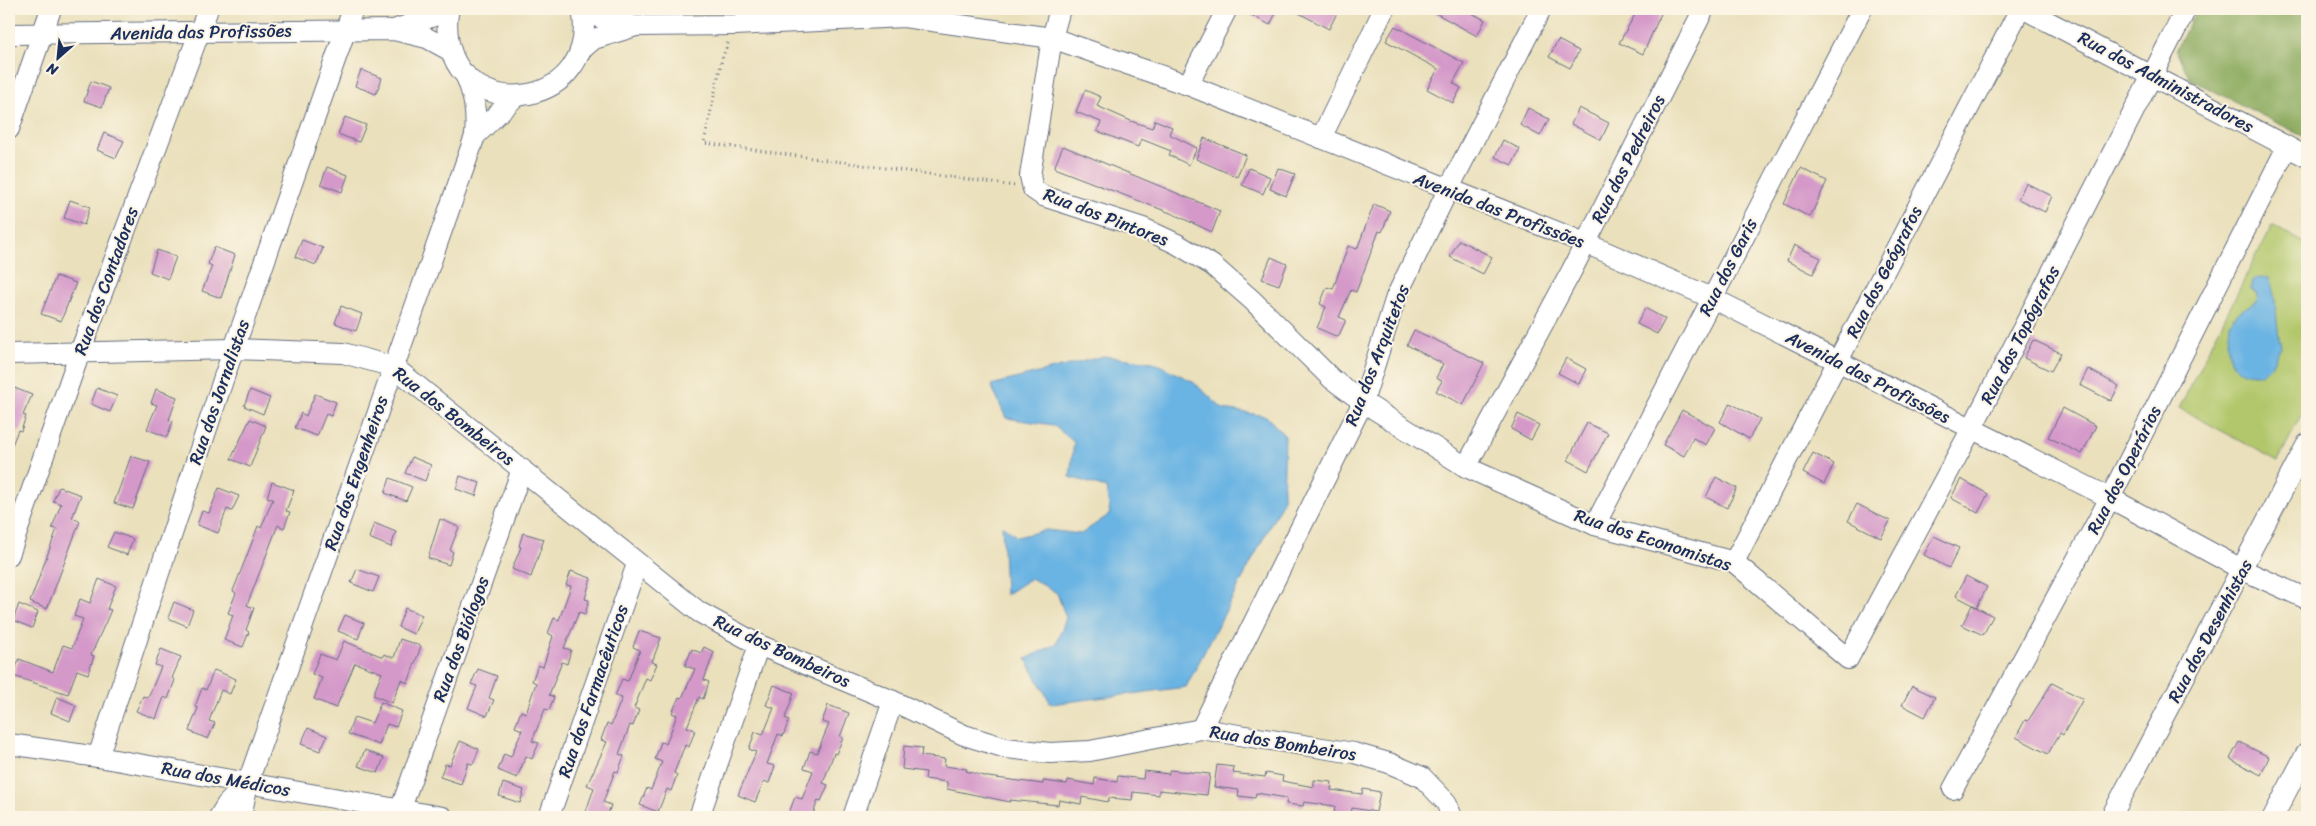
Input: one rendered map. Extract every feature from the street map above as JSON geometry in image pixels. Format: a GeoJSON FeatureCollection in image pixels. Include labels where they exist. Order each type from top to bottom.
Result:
{"type":"FeatureCollection","features":[{"type":"Feature","properties":{"kind":"street"},"geometry":{"type":"LineString","coordinates":[[9,130],[51,9]]}},
{"type":"Feature","properties":{"kind":"street","name":"Rua dos Contadores"},"geometry":{"type":"LineString","coordinates":[[9,555],[80,352],[208,9]]}},
{"type":"Feature","properties":{"kind":"street","name":"Rua dos Jornalistas"},"geometry":{"type":"LineString","coordinates":[[98,757],[233,349],[353,9]]}},
{"type":"Feature","properties":{"kind":"street"},"geometry":{"type":"LineString","coordinates":[[583,9],[594,16],[635,26]]}},
{"type":"Feature","properties":{"kind":"street"},"geometry":{"type":"LineString","coordinates":[[464,74],[480,86],[497,94],[516,96],[537,93],[556,84],[570,69],[580,51],[584,36],[583,9]]}},
{"type":"Feature","properties":{"kind":"street","name":"Rua dos Pintores"},"geometry":{"type":"LineString","coordinates":[[1060,9],[1052,38],[1030,176],[1033,189],[1044,196],[1144,228],[1177,244],[1212,265],[1252,300],[1332,378],[1363,402]]}},
{"type":"Feature","properties":{"kind":"street"},"geometry":{"type":"LineString","coordinates":[[1188,85],[1227,9]]}},
{"type":"Feature","properties":{"kind":"street"},"geometry":{"type":"LineString","coordinates":[[1321,138],[1384,9]]}},
{"type":"Feature","properties":{"kind":"street","name":"Rua dos Arquitetos"},"geometry":{"type":"LineString","coordinates":[[1201,729],[1363,402],[1396,297],[1448,190],[1541,9]]}},
{"type":"Feature","properties":{"kind":"street","name":"Rua dos Pedreiros"},"geometry":{"type":"LineString","coordinates":[[1466,467],[1585,243],[1704,9]]}},
{"type":"Feature","properties":{"kind":"street","name":"Rua dos Garis"},"geometry":{"type":"LineString","coordinates":[[1595,525],[1862,9]]}},
{"type":"Feature","properties":{"kind":"street","name":"Rua dos Geógrafos"},"geometry":{"type":"LineString","coordinates":[[1734,562],[2020,9]]}},
{"type":"Feature","properties":{"kind":"street","name":"Rua dos Administradores"},"geometry":{"type":"LineString","coordinates":[[2024,9],[2307,156]]}},
{"type":"Feature","properties":{"kind":"street","name":"Rua dos Topógrafos"},"geometry":{"type":"LineString","coordinates":[[1848,659],[1971,430],[2154,75],[2186,9]]}},
{"type":"Feature","properties":{"kind":"street"},"geometry":{"type":"LineString","coordinates":[[394,30],[449,10],[447,31],[451,51]]}},
{"type":"Feature","properties":{"kind":"street","name":"Avenida das Profissões"},"geometry":{"type":"LineString","coordinates":[[635,26],[739,17],[905,13],[1052,38],[1188,85],[1585,243],[1712,298],[1971,430],[2110,498],[2243,570],[2307,599]]}},
{"type":"Feature","properties":{"kind":"street"},"geometry":{"type":"LineString","coordinates":[[580,51],[594,39],[635,26]]}},
{"type":"Feature","properties":{"kind":"street"},"geometry":{"type":"LineString","coordinates":[[394,30],[427,38],[451,51]]}},
{"type":"Feature","properties":{"kind":"street","name":"Avenida das Profissões"},"geometry":{"type":"LineString","coordinates":[[9,34],[394,30]]}},
{"type":"Feature","properties":{"kind":"street","name":"Rua dos Engenheiros"},"geometry":{"type":"LineString","coordinates":[[241,817],[248,782],[475,136],[477,116],[474,95],[451,51]]}},
{"type":"Feature","properties":{"kind":"street","name":"Rua dos Engenheiros"},"geometry":{"type":"LineString","coordinates":[[475,136],[516,96]]}},
{"type":"Feature","properties":{"kind":"street","name":"Rua dos Operários"},"geometry":{"type":"LineString","coordinates":[[1953,789],[2110,498],[2287,147]]}},
{"type":"Feature","properties":{"kind":"street","name":"Rua dos Bombeiros"},"geometry":{"type":"LineString","coordinates":[[9,354],[233,349],[343,353],[394,367],[522,469],[636,564],[699,612],[759,645],[893,701],[964,734],[1006,748],[1050,753],[1090,750],[1201,729],[1354,753],[1390,763],[1422,777],[1446,802],[1452,817]]}},
{"type":"Feature","properties":{"kind":"street","name":"Rua dos Economistas"},"geometry":{"type":"LineString","coordinates":[[1363,402],[1466,467],[1595,525],[1734,562],[1848,659]]}},
{"type":"Feature","properties":{"kind":"street","name":"Rua dos Desenhistas"},"geometry":{"type":"LineString","coordinates":[[2112,817],[2243,570],[2307,444]]}},
{"type":"Feature","properties":{"kind":"street","name":"Rua dos Biólogos"},"geometry":{"type":"LineString","coordinates":[[401,808],[522,469]]}},
{"type":"Feature","properties":{"kind":"street","name":"Rua dos Farmacêuticos"},"geometry":{"type":"LineString","coordinates":[[549,817],[636,564]]}},
{"type":"Feature","properties":{"kind":"street"},"geometry":{"type":"LineString","coordinates":[[699,817],[759,645]]}},
{"type":"Feature","properties":{"kind":"street"},"geometry":{"type":"LineString","coordinates":[[853,817],[893,701]]}},
{"type":"Feature","properties":{"kind":"street","name":"Rua dos Médicos"},"geometry":{"type":"LineString","coordinates":[[9,744],[248,782],[443,817]]}},
{"type":"Feature","properties":{"kind":"street"},"geometry":{"type":"LineString","coordinates":[[2273,817],[2307,752]]}},
{"type":"Feature","properties":{"kind":"street","name":"Rua dos Engenheiros"},"geometry":{"type":"LineString","coordinates":[[219,817],[227,804],[248,782]]}},
{"type":"Feature","properties":{"kind":"path"},"geometry":{"type":"LineString","coordinates":[[739,17],[722,59],[704,143],[1033,189]]}},
{"type":"Feature","properties":{"kind":"green space"},"geometry":{"type":"Polygon","coordinates":[[[2197,9],[2307,9],[2307,138],[2190,79],[2176,50],[2197,9]]]}},
{"type":"Feature","properties":{"kind":"green space"},"geometry":{"type":"Polygon","coordinates":[[[2272,225],[2307,245],[2307,403],[2278,461],[2179,408],[2272,225]]]}},
{"type":"Feature","properties":{"kind":"water"},"geometry":{"type":"Polygon","coordinates":[[[2258,277],[2269,278],[2272,286],[2281,346],[2272,364],[2262,374],[2252,374],[2237,369],[2233,364],[2228,351],[2228,343],[2230,323],[2233,318],[2258,300],[2256,293],[2251,289],[2253,281],[2258,277]]]}},
{"type":"Feature","properties":{"kind":"water"},"geometry":{"type":"Polygon","coordinates":[[[1104,356],[1153,362],[1192,381],[1223,409],[1266,416],[1285,436],[1283,501],[1186,687],[1051,704],[1026,659],[1056,644],[1066,618],[1057,593],[1031,578],[1005,595],[1002,525],[1017,537],[1046,530],[1081,534],[1110,514],[1106,488],[1070,477],[1074,442],[1053,425],[1006,418],[991,385],[1104,356]]]}},
{"type":"Feature","properties":{"kind":"building"},"geometry":{"type":"Polygon","coordinates":[[[1239,9],[1278,9],[1270,25],[1239,9]]]}},
{"type":"Feature","properties":{"kind":"building"},"geometry":{"type":"Polygon","coordinates":[[[1291,9],[1339,9],[1329,29],[1291,9]]]}},
{"type":"Feature","properties":{"kind":"building"},"geometry":{"type":"Polygon","coordinates":[[[1428,9],[1464,9],[1485,20],[1477,36],[1428,9]]]}},
{"type":"Feature","properties":{"kind":"building"},"geometry":{"type":"Polygon","coordinates":[[[1638,9],[1663,9],[1643,54],[1619,43],[1638,9]]]}},
{"type":"Feature","properties":{"kind":"building"},"geometry":{"type":"Polygon","coordinates":[[[1395,26],[1464,63],[1453,83],[1461,88],[1453,103],[1427,89],[1438,69],[1386,41],[1395,26]]]}},
{"type":"Feature","properties":{"kind":"building"},"geometry":{"type":"Polygon","coordinates":[[[1558,40],[1579,51],[1570,68],[1549,57],[1558,40]]]}},
{"type":"Feature","properties":{"kind":"building"},"geometry":{"type":"Polygon","coordinates":[[[361,70],[382,78],[376,94],[355,86],[361,70]]]}},
{"type":"Feature","properties":{"kind":"building"},"geometry":{"type":"Polygon","coordinates":[[[91,81],[109,88],[102,107],[84,101],[91,81]]]}},
{"type":"Feature","properties":{"kind":"building"},"geometry":{"type":"Polygon","coordinates":[[[1085,90],[1101,97],[1097,106],[1131,121],[1152,128],[1155,120],[1172,127],[1169,134],[1197,148],[1189,165],[1169,155],[1171,151],[1141,139],[1138,147],[1097,131],[1101,122],[1076,112],[1085,90]]]}},
{"type":"Feature","properties":{"kind":"building"},"geometry":{"type":"Polygon","coordinates":[[[1528,108],[1549,119],[1540,136],[1520,125],[1528,108]]]}},
{"type":"Feature","properties":{"kind":"building"},"geometry":{"type":"Polygon","coordinates":[[[1579,108],[1609,123],[1601,140],[1571,124],[1579,108]]]}},
{"type":"Feature","properties":{"kind":"building"},"geometry":{"type":"Polygon","coordinates":[[[345,117],[366,125],[359,142],[338,134],[345,117]]]}},
{"type":"Feature","properties":{"kind":"building"},"geometry":{"type":"Polygon","coordinates":[[[104,133],[124,141],[116,158],[97,150],[104,133]]]}},
{"type":"Feature","properties":{"kind":"building"},"geometry":{"type":"Polygon","coordinates":[[[1204,138],[1246,155],[1237,177],[1196,159],[1204,138]]]}},
{"type":"Feature","properties":{"kind":"building"},"geometry":{"type":"Polygon","coordinates":[[[1503,140],[1520,149],[1512,165],[1495,157],[1503,140]]]}},
{"type":"Feature","properties":{"kind":"building"},"geometry":{"type":"Polygon","coordinates":[[[1063,146],[1220,211],[1212,232],[1173,214],[1054,168],[1063,146]]]}},
{"type":"Feature","properties":{"kind":"building"},"geometry":{"type":"Polygon","coordinates":[[[327,167],[348,175],[342,192],[321,184],[327,167]]]}},
{"type":"Feature","properties":{"kind":"building"},"geometry":{"type":"Polygon","coordinates":[[[1249,168],[1270,177],[1263,194],[1242,185],[1249,168]]]}},
{"type":"Feature","properties":{"kind":"building"},"geometry":{"type":"Polygon","coordinates":[[[1278,168],[1295,174],[1286,196],[1270,189],[1278,168]]]}},
{"type":"Feature","properties":{"kind":"building"},"geometry":{"type":"Polygon","coordinates":[[[1801,168],[1827,181],[1810,217],[1784,204],[1801,168]]]}},
{"type":"Feature","properties":{"kind":"building"},"geometry":{"type":"Polygon","coordinates":[[[2026,183],[2052,196],[2045,212],[2018,199],[2026,183]]]}},
{"type":"Feature","properties":{"kind":"building"},"geometry":{"type":"Polygon","coordinates":[[[70,200],[90,207],[84,225],[64,218],[70,200]]]}},
{"type":"Feature","properties":{"kind":"building"},"geometry":{"type":"Polygon","coordinates":[[[1374,204],[1390,211],[1382,232],[1379,231],[1356,292],[1351,290],[1339,317],[1346,320],[1338,337],[1317,328],[1326,307],[1320,304],[1327,287],[1333,289],[1348,246],[1357,249],[1374,204]]]}},
{"type":"Feature","properties":{"kind":"building"},"geometry":{"type":"Polygon","coordinates":[[[302,240],[323,248],[316,265],[295,257],[302,240]]]}},
{"type":"Feature","properties":{"kind":"building"},"geometry":{"type":"Polygon","coordinates":[[[1459,240],[1492,257],[1483,274],[1450,257],[1459,240]]]}},
{"type":"Feature","properties":{"kind":"building"},"geometry":{"type":"Polygon","coordinates":[[[1794,245],[1821,258],[1813,274],[1787,261],[1794,245]]]}},
{"type":"Feature","properties":{"kind":"building"},"geometry":{"type":"Polygon","coordinates":[[[214,247],[235,255],[221,298],[202,291],[212,266],[208,264],[214,247]]]}},
{"type":"Feature","properties":{"kind":"building"},"geometry":{"type":"Polygon","coordinates":[[[157,250],[176,257],[168,279],[150,272],[157,250]]]}},
{"type":"Feature","properties":{"kind":"building"},"geometry":{"type":"Polygon","coordinates":[[[1271,257],[1287,264],[1279,285],[1262,279],[1271,257]]]}},
{"type":"Feature","properties":{"kind":"building"},"geometry":{"type":"Polygon","coordinates":[[[56,276],[76,283],[61,321],[41,314],[56,276]]]}},
{"type":"Feature","properties":{"kind":"building"},"geometry":{"type":"Polygon","coordinates":[[[341,306],[362,314],[356,331],[335,323],[341,306]]]}},
{"type":"Feature","properties":{"kind":"building"},"geometry":{"type":"Polygon","coordinates":[[[1645,308],[1665,319],[1657,334],[1637,324],[1645,308]]]}},
{"type":"Feature","properties":{"kind":"building"},"geometry":{"type":"Polygon","coordinates":[[[1414,330],[1484,363],[1463,405],[1436,391],[1442,381],[1436,378],[1443,364],[1407,345],[1414,330]]]}},
{"type":"Feature","properties":{"kind":"building"},"geometry":{"type":"Polygon","coordinates":[[[2033,340],[2061,353],[2051,371],[2024,358],[2033,340]]]}},
{"type":"Feature","properties":{"kind":"building"},"geometry":{"type":"Polygon","coordinates":[[[1566,358],[1586,369],[1579,384],[1558,373],[1566,358]]]}},
{"type":"Feature","properties":{"kind":"building"},"geometry":{"type":"Polygon","coordinates":[[[2088,369],[2119,386],[2111,401],[2080,385],[2088,369]]]}},
{"type":"Feature","properties":{"kind":"building"},"geometry":{"type":"Polygon","coordinates":[[[12,387],[32,395],[23,415],[26,416],[21,431],[18,430],[10,450],[9,396],[12,387]]]}},
{"type":"Feature","properties":{"kind":"building"},"geometry":{"type":"Polygon","coordinates":[[[97,388],[117,396],[110,412],[91,404],[97,388]]]}},
{"type":"Feature","properties":{"kind":"building"},"geometry":{"type":"Polygon","coordinates":[[[156,389],[177,397],[169,420],[173,421],[167,437],[147,429],[157,405],[151,403],[156,389]]]}},
{"type":"Feature","properties":{"kind":"building"},"geometry":{"type":"Polygon","coordinates":[[[250,390],[270,398],[263,414],[244,406],[250,390]]]}},
{"type":"Feature","properties":{"kind":"building"},"geometry":{"type":"Polygon","coordinates":[[[315,394],[336,402],[331,416],[326,414],[317,436],[295,428],[301,413],[306,416],[315,394]]]}},
{"type":"Feature","properties":{"kind":"building"},"geometry":{"type":"Polygon","coordinates":[[[1730,403],[1760,419],[1749,439],[1720,422],[1730,403]]]}},
{"type":"Feature","properties":{"kind":"building"},"geometry":{"type":"Polygon","coordinates":[[[2063,408],[2096,426],[2082,454],[2048,437],[2063,408]]]}},
{"type":"Feature","properties":{"kind":"building"},"geometry":{"type":"Polygon","coordinates":[[[1682,410],[1715,428],[1706,445],[1693,438],[1684,456],[1663,445],[1682,410]]]}},
{"type":"Feature","properties":{"kind":"building"},"geometry":{"type":"Polygon","coordinates":[[[1518,414],[1539,425],[1531,440],[1511,429],[1518,414]]]}},
{"type":"Feature","properties":{"kind":"building"},"geometry":{"type":"Polygon","coordinates":[[[250,419],[266,426],[250,467],[231,459],[250,419]]]}},
{"type":"Feature","properties":{"kind":"building"},"geometry":{"type":"Polygon","coordinates":[[[1587,423],[1608,433],[1588,471],[1568,460],[1587,423]]]}},
{"type":"Feature","properties":{"kind":"building"},"geometry":{"type":"Polygon","coordinates":[[[1813,453],[1834,464],[1824,484],[1803,473],[1813,453]]]}},
{"type":"Feature","properties":{"kind":"building"},"geometry":{"type":"Polygon","coordinates":[[[131,456],[150,462],[133,509],[114,503],[131,456]]]}},
{"type":"Feature","properties":{"kind":"building"},"geometry":{"type":"Polygon","coordinates":[[[412,457],[431,465],[425,481],[405,473],[412,457]]]}},
{"type":"Feature","properties":{"kind":"building"},"geometry":{"type":"Polygon","coordinates":[[[460,476],[480,483],[476,496],[456,489],[460,476]]]}},
{"type":"Feature","properties":{"kind":"building"},"geometry":{"type":"Polygon","coordinates":[[[1716,477],[1737,488],[1727,508],[1706,497],[1716,477]]]}},
{"type":"Feature","properties":{"kind":"building"},"geometry":{"type":"Polygon","coordinates":[[[390,478],[412,487],[406,501],[385,493],[390,478]]]}},
{"type":"Feature","properties":{"kind":"building"},"geometry":{"type":"Polygon","coordinates":[[[1961,479],[1988,494],[1978,513],[1951,498],[1961,479]]]}},
{"type":"Feature","properties":{"kind":"building"},"geometry":{"type":"Polygon","coordinates":[[[272,482],[294,490],[286,511],[290,512],[284,528],[278,525],[247,605],[254,608],[246,630],[249,632],[243,647],[224,640],[233,615],[228,613],[236,593],[233,591],[258,526],[261,528],[273,499],[267,497],[272,482]]]}},
{"type":"Feature","properties":{"kind":"building"},"geometry":{"type":"Polygon","coordinates":[[[59,487],[81,495],[72,518],[80,521],[47,609],[30,602],[57,529],[52,528],[61,504],[53,501],[59,487]]]}},
{"type":"Feature","properties":{"kind":"building"},"geometry":{"type":"Polygon","coordinates":[[[219,488],[239,496],[232,511],[227,509],[218,533],[197,525],[202,511],[209,513],[219,488]]]}},
{"type":"Feature","properties":{"kind":"building"},"geometry":{"type":"Polygon","coordinates":[[[1857,504],[1890,521],[1881,538],[1848,521],[1857,504]]]}},
{"type":"Feature","properties":{"kind":"building"},"geometry":{"type":"Polygon","coordinates":[[[440,519],[459,527],[450,550],[453,552],[449,565],[428,558],[440,519]]]}},
{"type":"Feature","properties":{"kind":"building"},"geometry":{"type":"Polygon","coordinates":[[[374,523],[396,532],[391,547],[369,538],[374,523]]]}},
{"type":"Feature","properties":{"kind":"building"},"geometry":{"type":"Polygon","coordinates":[[[114,532],[133,539],[127,555],[107,547],[114,532]]]}},
{"type":"Feature","properties":{"kind":"building"},"geometry":{"type":"Polygon","coordinates":[[[523,533],[544,539],[531,577],[512,569],[521,547],[519,546],[523,533]]]}},
{"type":"Feature","properties":{"kind":"building"},"geometry":{"type":"Polygon","coordinates":[[[1934,536],[1959,548],[1949,568],[1924,555],[1934,536]]]}},
{"type":"Feature","properties":{"kind":"building"},"geometry":{"type":"Polygon","coordinates":[[[357,569],[379,577],[373,592],[351,583],[357,569]]]}},
{"type":"Feature","properties":{"kind":"building"},"geometry":{"type":"Polygon","coordinates":[[[571,571],[591,578],[585,599],[589,600],[585,614],[579,612],[564,648],[571,650],[567,664],[562,662],[549,695],[554,697],[549,710],[545,709],[532,741],[539,743],[532,759],[526,756],[517,778],[498,770],[504,754],[511,757],[522,730],[515,727],[521,711],[526,713],[536,683],[532,681],[538,665],[543,667],[553,636],[548,633],[554,618],[559,620],[571,586],[566,585],[571,571]]]}},
{"type":"Feature","properties":{"kind":"building"},"geometry":{"type":"Polygon","coordinates":[[[1966,576],[1987,587],[1977,607],[1956,596],[1966,576]]]}},
{"type":"Feature","properties":{"kind":"building"},"geometry":{"type":"Polygon","coordinates":[[[99,579],[116,586],[107,609],[111,610],[91,655],[94,656],[88,674],[77,670],[68,694],[13,676],[19,659],[53,672],[63,645],[72,648],[83,619],[74,616],[80,599],[90,603],[99,579]]]}},
{"type":"Feature","properties":{"kind":"building"},"geometry":{"type":"Polygon","coordinates":[[[174,602],[193,610],[187,626],[168,618],[174,602]]]}},
{"type":"Feature","properties":{"kind":"building"},"geometry":{"type":"Polygon","coordinates":[[[19,604],[38,612],[32,628],[13,620],[19,604]]]}},
{"type":"Feature","properties":{"kind":"building"},"geometry":{"type":"Polygon","coordinates":[[[1972,605],[1993,616],[1983,635],[1962,625],[1972,605]]]}},
{"type":"Feature","properties":{"kind":"building"},"geometry":{"type":"Polygon","coordinates":[[[405,608],[422,615],[414,634],[398,627],[405,608]]]}},
{"type":"Feature","properties":{"kind":"building"},"geometry":{"type":"Polygon","coordinates":[[[345,615],[364,623],[358,639],[338,631],[345,615]]]}},
{"type":"Feature","properties":{"kind":"building"},"geometry":{"type":"Polygon","coordinates":[[[639,631],[661,638],[652,662],[657,664],[650,680],[646,678],[634,708],[639,710],[633,726],[630,725],[619,754],[624,756],[618,772],[615,771],[603,802],[611,805],[607,817],[597,815],[597,817],[584,817],[594,788],[587,785],[607,742],[601,740],[607,723],[611,725],[622,698],[615,696],[622,679],[628,681],[640,650],[633,647],[639,631]]]}},
{"type":"Feature","properties":{"kind":"building"},"geometry":{"type":"Polygon","coordinates":[[[400,639],[421,646],[408,683],[401,680],[392,703],[373,695],[382,673],[355,663],[336,708],[314,699],[322,678],[312,674],[320,654],[336,660],[344,641],[383,657],[384,654],[394,658],[400,639]]]}},
{"type":"Feature","properties":{"kind":"building"},"geometry":{"type":"Polygon","coordinates":[[[704,647],[714,652],[704,680],[709,682],[703,699],[699,697],[687,727],[695,730],[689,747],[685,745],[674,773],[677,775],[671,791],[667,789],[658,812],[640,805],[647,788],[651,790],[662,762],[655,759],[661,742],[666,744],[677,715],[672,713],[679,697],[682,698],[695,669],[685,666],[692,649],[701,653],[704,647]]]}},
{"type":"Feature","properties":{"kind":"building"},"geometry":{"type":"Polygon","coordinates":[[[161,649],[181,657],[172,678],[175,680],[168,699],[164,697],[156,719],[136,711],[143,696],[148,698],[161,667],[155,665],[161,649]]]}},
{"type":"Feature","properties":{"kind":"building"},"geometry":{"type":"Polygon","coordinates":[[[478,669],[497,676],[489,698],[494,700],[487,716],[468,708],[477,686],[471,684],[478,669]]]}},
{"type":"Feature","properties":{"kind":"building"},"geometry":{"type":"Polygon","coordinates":[[[214,670],[236,679],[230,694],[221,690],[209,721],[215,723],[208,739],[189,731],[198,708],[195,707],[202,688],[206,690],[214,670]]]}},
{"type":"Feature","properties":{"kind":"building"},"geometry":{"type":"Polygon","coordinates":[[[2052,683],[2083,699],[2063,735],[2060,733],[2048,754],[2016,737],[2025,720],[2028,721],[2052,683]]]}},
{"type":"Feature","properties":{"kind":"building"},"geometry":{"type":"Polygon","coordinates":[[[774,685],[794,693],[785,718],[789,720],[783,736],[778,734],[767,764],[775,766],[769,783],[764,781],[755,802],[738,795],[756,752],[749,749],[755,732],[763,735],[774,708],[766,705],[774,685]]]}},
{"type":"Feature","properties":{"kind":"building"},"geometry":{"type":"Polygon","coordinates":[[[1912,686],[1935,697],[1925,717],[1902,705],[1912,686]]]}},
{"type":"Feature","properties":{"kind":"building"},"geometry":{"type":"Polygon","coordinates":[[[57,697],[76,705],[70,721],[51,713],[57,697]]]}},
{"type":"Feature","properties":{"kind":"building"},"geometry":{"type":"Polygon","coordinates":[[[381,702],[402,711],[396,727],[387,724],[379,745],[348,734],[354,717],[372,723],[381,702]]]}},
{"type":"Feature","properties":{"kind":"building"},"geometry":{"type":"Polygon","coordinates":[[[828,705],[849,713],[840,737],[843,738],[836,754],[834,753],[823,783],[828,785],[821,801],[818,800],[812,817],[799,817],[789,813],[795,797],[802,799],[813,771],[804,768],[810,751],[817,753],[829,724],[822,722],[828,705]]]}},
{"type":"Feature","properties":{"kind":"building"},"geometry":{"type":"Polygon","coordinates":[[[308,728],[327,736],[320,751],[301,744],[308,728]]]}},
{"type":"Feature","properties":{"kind":"building"},"geometry":{"type":"Polygon","coordinates":[[[460,741],[479,749],[473,764],[468,763],[461,784],[440,777],[445,764],[450,765],[460,741]]]}},
{"type":"Feature","properties":{"kind":"building"},"geometry":{"type":"Polygon","coordinates":[[[2239,742],[2269,757],[2261,775],[2230,759],[2239,742]]]}},
{"type":"Feature","properties":{"kind":"building"},"geometry":{"type":"Polygon","coordinates":[[[904,746],[922,748],[921,756],[945,759],[944,766],[967,769],[966,771],[988,777],[1043,784],[1043,781],[1067,784],[1068,780],[1094,785],[1095,778],[1117,782],[1118,776],[1143,779],[1144,771],[1169,774],[1169,770],[1210,774],[1207,795],[1159,790],[1159,795],[1133,792],[1132,800],[1109,798],[1108,802],[1082,797],[1081,804],[1059,800],[1058,805],[1010,800],[1010,802],[947,789],[947,782],[925,779],[926,772],[902,769],[904,746]]]}},
{"type":"Feature","properties":{"kind":"building"},"geometry":{"type":"Polygon","coordinates":[[[365,750],[384,758],[378,773],[358,766],[365,750]]]}},
{"type":"Feature","properties":{"kind":"building"},"geometry":{"type":"Polygon","coordinates":[[[1217,765],[1234,767],[1233,773],[1265,777],[1266,773],[1283,776],[1282,781],[1314,787],[1314,780],[1332,782],[1331,790],[1362,794],[1363,789],[1380,792],[1376,812],[1352,808],[1351,815],[1334,813],[1335,806],[1304,802],[1303,806],[1286,804],[1287,798],[1256,793],[1255,798],[1238,796],[1239,790],[1214,787],[1217,765]]]}},
{"type":"Feature","properties":{"kind":"building"},"geometry":{"type":"Polygon","coordinates":[[[503,783],[524,790],[520,803],[499,796],[503,783]]]}}]}
